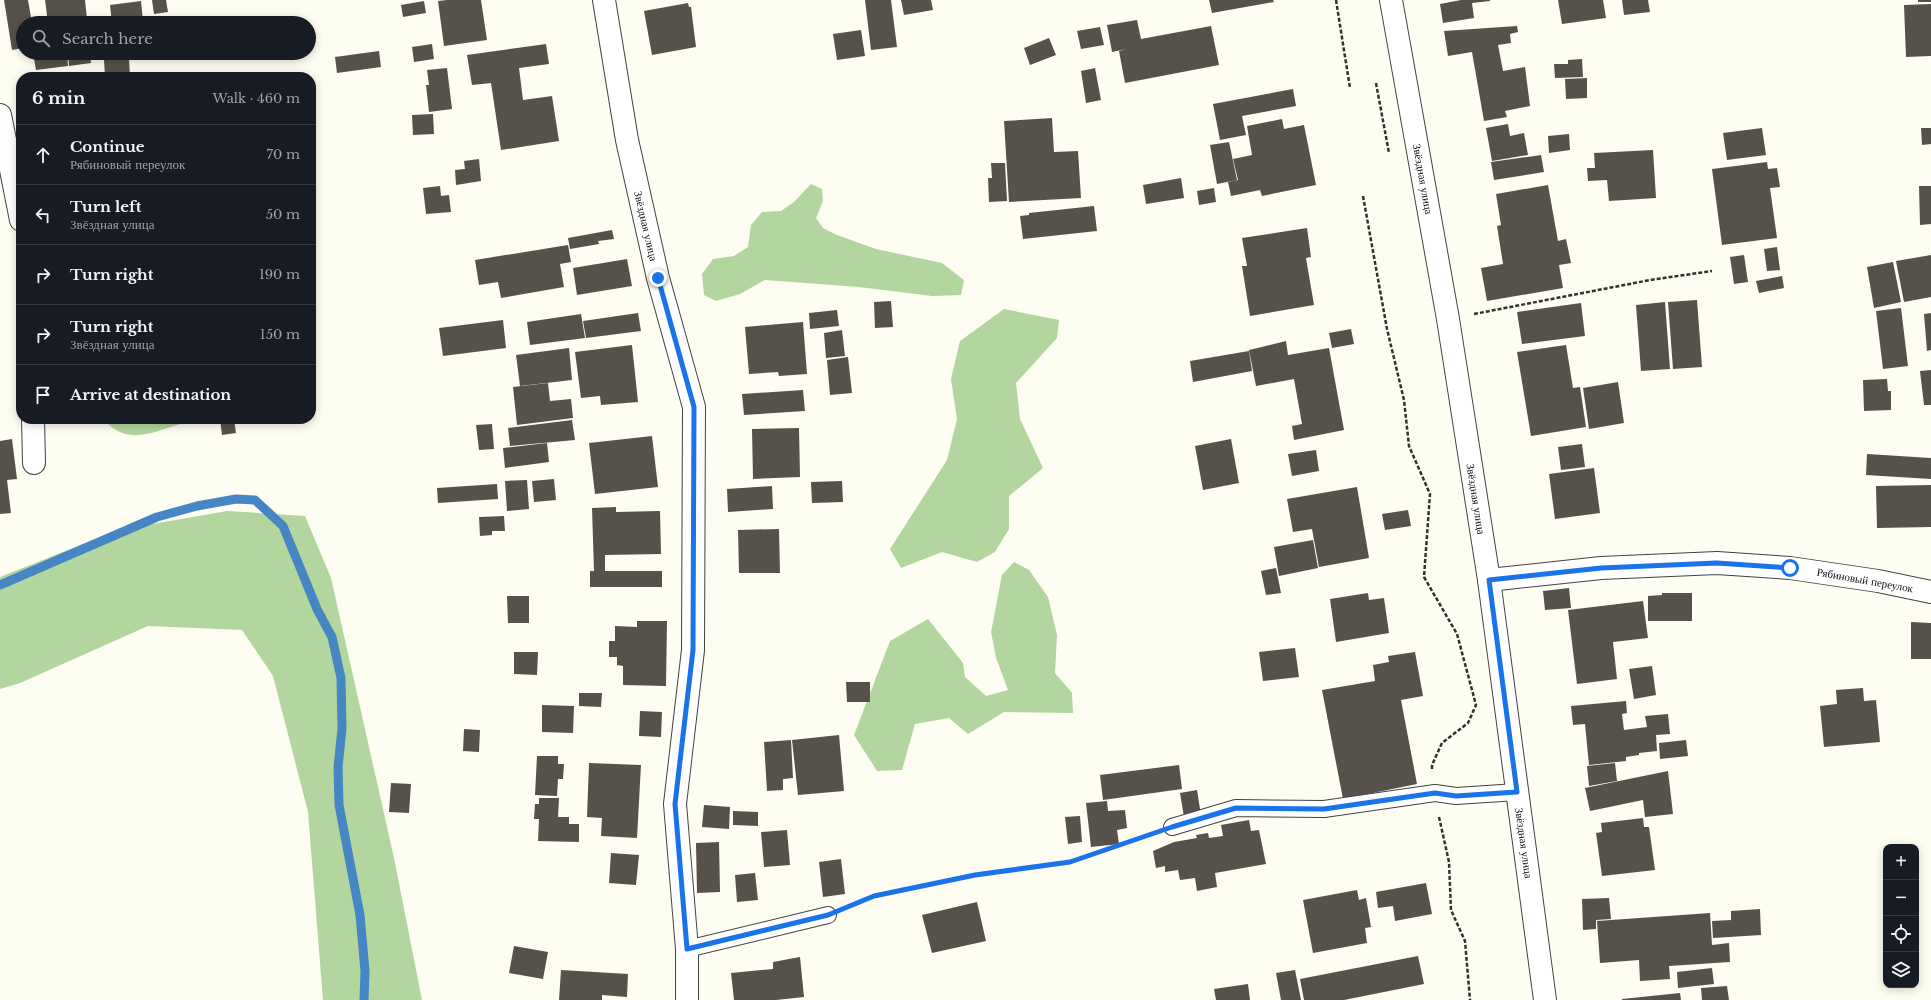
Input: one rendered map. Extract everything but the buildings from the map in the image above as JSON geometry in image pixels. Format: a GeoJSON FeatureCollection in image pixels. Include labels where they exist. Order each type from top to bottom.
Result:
{"type":"FeatureCollection","features":[{"type":"Feature","properties":{"kind":"street","name":"Звёздная улица"},"geometry":{"type":"LineString","coordinates":[[604,0],[629,148],[658,278],[694,407],[693,650],[675,804],[687,949],[687,1000]]}},
{"type":"Feature","properties":{"kind":"street","name":"Звёздная улица"},"geometry":{"type":"LineString","coordinates":[[1391,0],[1448,319],[1489,580],[1545,1000]]}},
{"type":"Feature","properties":{"kind":"street"},"geometry":{"type":"LineString","coordinates":[[0,115],[16,195]]}},
{"type":"Feature","properties":{"kind":"street"},"geometry":{"type":"LineString","coordinates":[[33,424],[34,463]]}},
{"type":"Feature","properties":{"kind":"street","name":"Рябиновый переулок"},"geometry":{"type":"LineString","coordinates":[[1489,580],[1601,568],[1717,563],[1790,568],[1878,581],[1931,592]]}},
{"type":"Feature","properties":{"kind":"lane"},"geometry":{"type":"LineString","coordinates":[[1172,827],[1236,808],[1324,809],[1435,793],[1456,796],[1517,792]]}},
{"type":"Feature","properties":{"kind":"lane"},"geometry":{"type":"LineString","coordinates":[[687,949],[828,915]]}},
{"type":"Feature","properties":{"kind":"path"},"geometry":{"type":"LineString","coordinates":[[1336,0],[1350,88]]}},
{"type":"Feature","properties":{"kind":"path"},"geometry":{"type":"LineString","coordinates":[[1376,83],[1390,159]]}},
{"type":"Feature","properties":{"kind":"path"},"geometry":{"type":"LineString","coordinates":[[1363,196],[1386,329],[1404,400],[1409,446],[1430,494],[1424,577],[1457,634],[1476,705],[1468,723],[1442,743],[1432,765],[1435,793],[1449,862],[1451,910],[1465,941],[1470,1000]]}},
{"type":"Feature","properties":{"kind":"path"},"geometry":{"type":"LineString","coordinates":[[1448,319],[1650,280],[1712,271]]}},
{"type":"Feature","properties":{"kind":"path"},"geometry":{"type":"LineString","coordinates":[[828,915],[874,896],[975,875],[1070,862],[1172,827]]}},
{"type":"Feature","properties":{"kind":"green space"},"geometry":{"type":"Polygon","coordinates":[[[811,184],[822,189],[823,201],[816,218],[823,228],[837,235],[876,249],[942,263],[964,280],[961,295],[932,296],[859,287],[765,280],[740,294],[716,301],[704,295],[702,274],[713,259],[734,256],[748,247],[751,225],[762,212],[781,211],[794,202],[811,184]]]}},
{"type":"Feature","properties":{"kind":"green space"},"geometry":{"type":"Polygon","coordinates":[[[1004,309],[1059,320],[1057,338],[1016,383],[1020,419],[1043,468],[1009,496],[1009,529],[995,552],[977,562],[942,552],[901,568],[890,549],[947,460],[957,419],[951,379],[960,341],[1004,309]]]}},
{"type":"Feature","properties":{"kind":"green space"},"geometry":{"type":"Polygon","coordinates":[[[108,424],[179,424],[141,435],[122,433],[108,424]]]}},
{"type":"Feature","properties":{"kind":"green space"},"geometry":{"type":"Polygon","coordinates":[[[227,511],[305,516],[331,578],[394,858],[422,1000],[323,1000],[308,812],[273,676],[242,630],[148,626],[20,683],[0,689],[0,577],[118,530],[227,511]]]}},
{"type":"Feature","properties":{"kind":"green space"},"geometry":{"type":"Polygon","coordinates":[[[1014,562],[1029,570],[1048,597],[1057,635],[1055,673],[1072,693],[1073,713],[1004,712],[968,734],[949,718],[915,724],[902,770],[877,771],[854,735],[890,641],[928,619],[963,663],[965,677],[986,696],[1008,690],[996,658],[991,632],[1002,575],[1014,562]]]}},
{"type":"Feature","properties":{"kind":"waterway"},"geometry":{"type":"LineString","coordinates":[[0,585],[157,517],[197,506],[236,499],[255,500],[283,526],[317,609],[332,637],[341,678],[342,729],[338,767],[339,805],[360,915],[365,971],[364,1000]]}},
{"type":"Feature","properties":{"kind":"route"},"geometry":{"type":"LineString","coordinates":[[658,278],[694,407],[693,650],[675,804],[687,949],[828,915],[874,896],[975,875],[1070,862],[1172,827],[1236,808],[1324,809],[1435,793],[1456,796],[1517,792],[1489,580],[1601,568],[1717,563],[1790,568]]}}]}
